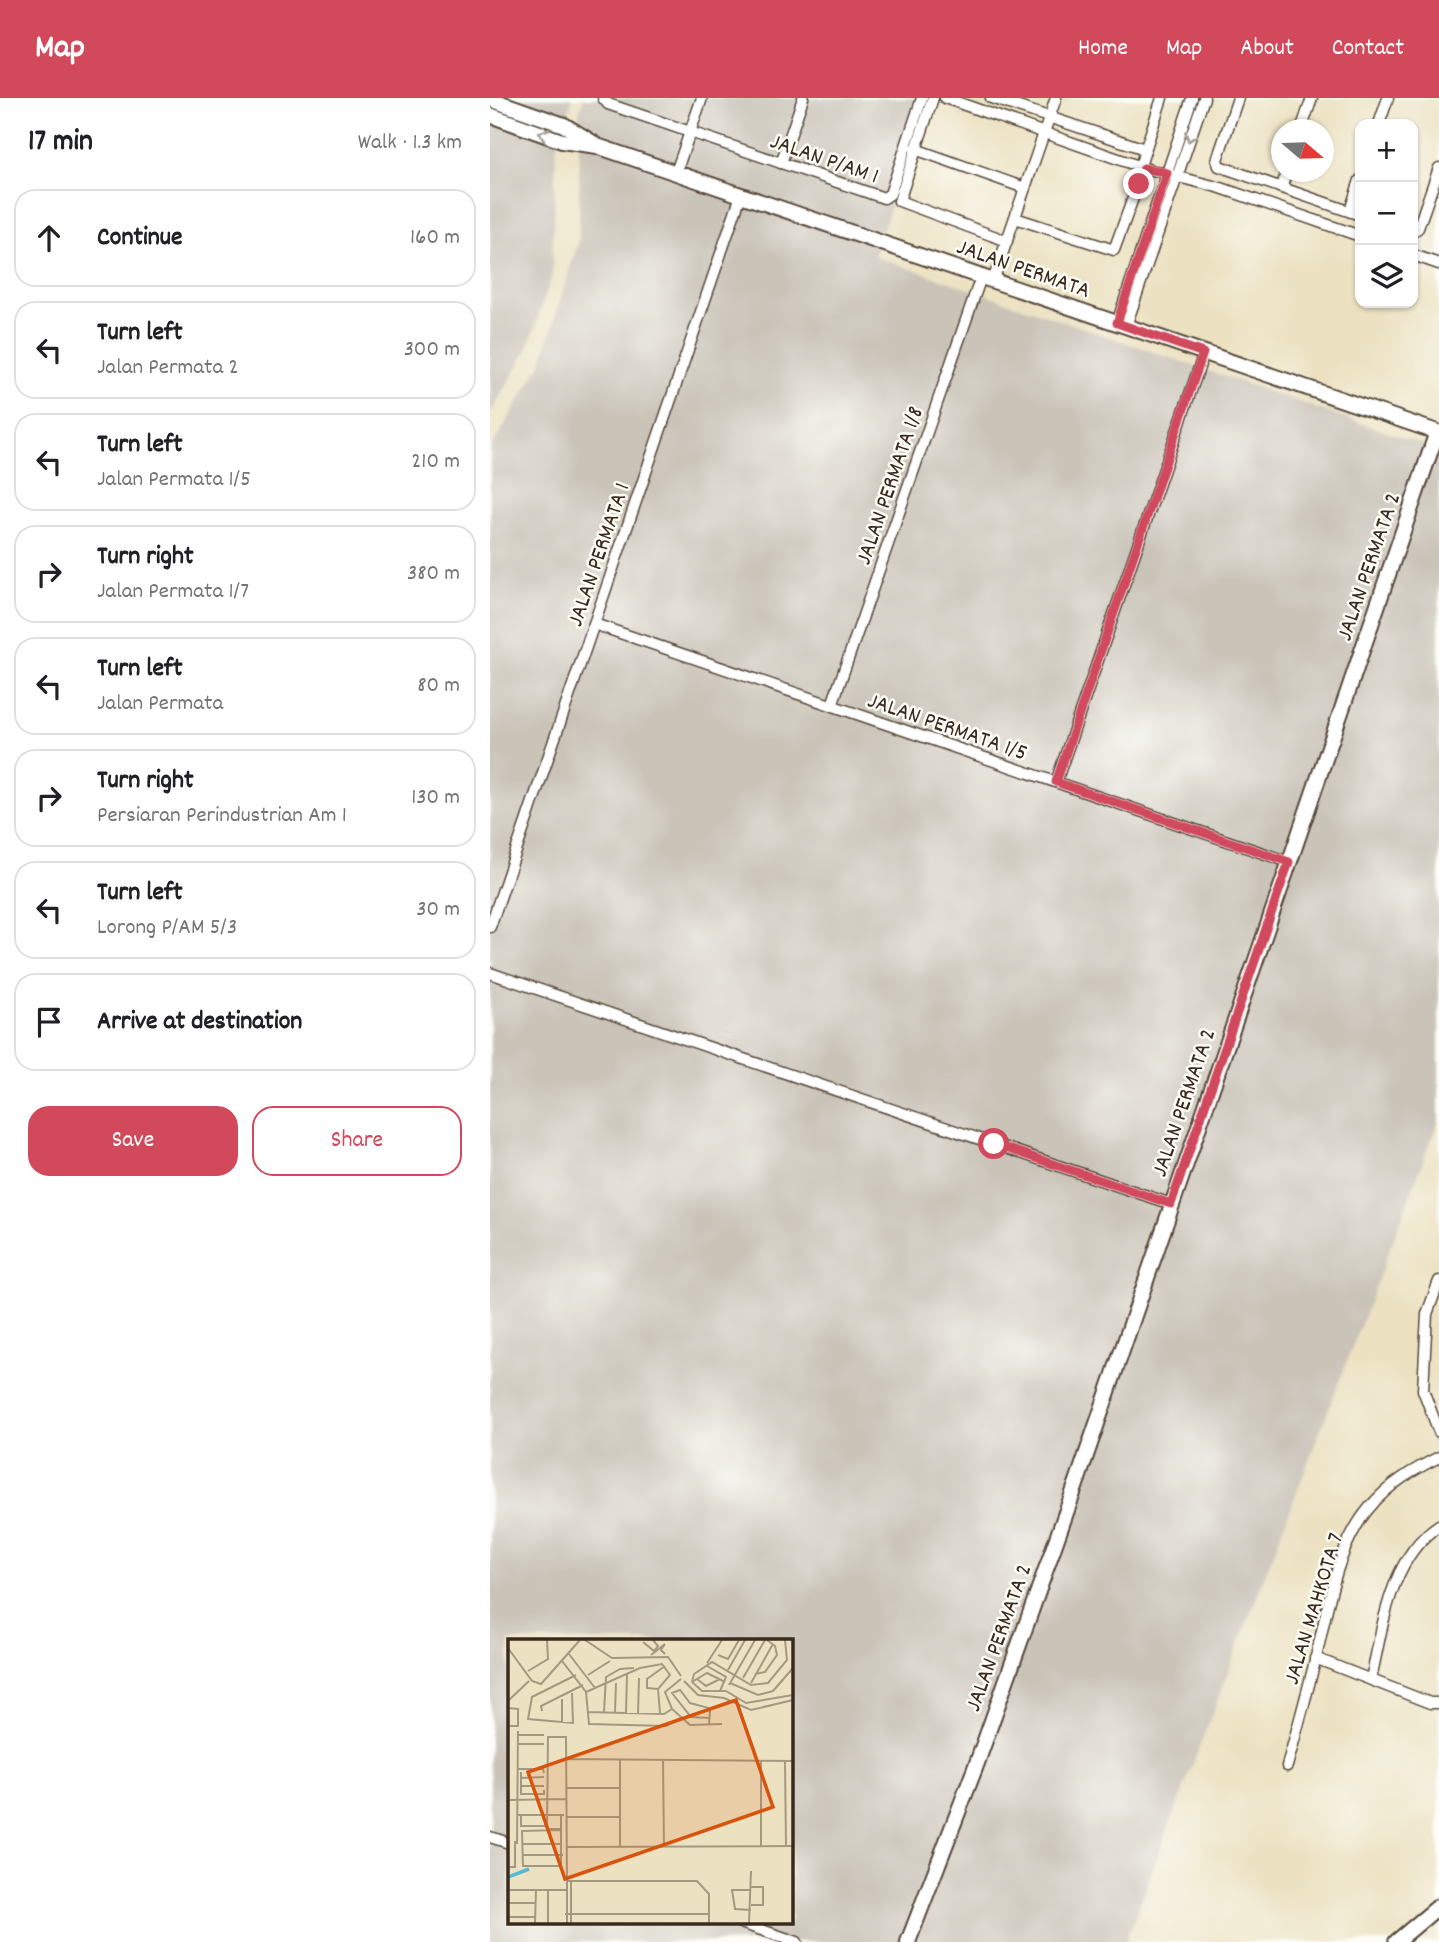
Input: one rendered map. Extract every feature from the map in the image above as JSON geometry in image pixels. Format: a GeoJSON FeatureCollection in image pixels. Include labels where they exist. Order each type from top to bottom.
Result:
{"type":"FeatureCollection","features":[{"type":"Feature","properties":{"kind":"street","name":"JALAN P/AM 1"},"geometry":{"type":"LineString","coordinates":[[603,98],[608,104],[887,197],[922,98]]}},
{"type":"Feature","properties":{"kind":"street"},"geometry":{"type":"LineString","coordinates":[[676,172],[702,98]]}},
{"type":"Feature","properties":{"kind":"street"},"geometry":{"type":"LineString","coordinates":[[781,163],[803,98]]}},
{"type":"Feature","properties":{"kind":"street"},"geometry":{"type":"LineString","coordinates":[[933,98],[898,197],[900,203],[1007,241]]}},
{"type":"Feature","properties":{"kind":"street"},"geometry":{"type":"LineString","coordinates":[[945,98],[1142,167],[1355,234]]}},
{"type":"Feature","properties":{"kind":"street"},"geometry":{"type":"LineString","coordinates":[[991,98],[1145,149]]}},
{"type":"Feature","properties":{"kind":"street","name":"JALAN PERMATA 1/8"},"geometry":{"type":"LineString","coordinates":[[832,705],[987,279],[1007,241],[1056,98]]}},
{"type":"Feature","properties":{"kind":"street"},"geometry":{"type":"LineString","coordinates":[[1015,218],[1112,251],[1117,247],[1161,98]]}},
{"type":"Feature","properties":{"kind":"street"},"geometry":{"type":"LineString","coordinates":[[1172,175],[1192,98]]}},
{"type":"Feature","properties":{"kind":"street"},"geometry":{"type":"LineString","coordinates":[[1121,324],[1172,175],[1203,98]]}},
{"type":"Feature","properties":{"kind":"street"},"geometry":{"type":"LineString","coordinates":[[1238,98],[1217,160],[1219,166],[1355,213]]}},
{"type":"Feature","properties":{"kind":"street"},"geometry":{"type":"LineString","coordinates":[[1305,119],[1312,98]]}},
{"type":"Feature","properties":{"kind":"street"},"geometry":{"type":"LineString","coordinates":[[1381,119],[1388,98]]}},
{"type":"Feature","properties":{"kind":"street","name":"JALAN PERMATA"},"geometry":{"type":"LineString","coordinates":[[490,99],[564,125],[597,146]]}},
{"type":"Feature","properties":{"kind":"street","name":"JALAN PERMATA"},"geometry":{"type":"LineString","coordinates":[[490,115],[562,141],[597,146],[676,172],[1438,433]]}},
{"type":"Feature","properties":{"kind":"street"},"geometry":{"type":"LineString","coordinates":[[915,149],[1025,188]]}},
{"type":"Feature","properties":{"kind":"street"},"geometry":{"type":"LineString","coordinates":[[1418,228],[1439,168]]}},
{"type":"Feature","properties":{"kind":"street"},"geometry":{"type":"LineString","coordinates":[[1282,188],[1284,182]]}},
{"type":"Feature","properties":{"kind":"street","name":"JALAN PERMATA 1"},"geometry":{"type":"LineString","coordinates":[[490,927],[741,195]]}},
{"type":"Feature","properties":{"kind":"street"},"geometry":{"type":"LineString","coordinates":[[1418,257],[1439,264]]}},
{"type":"Feature","properties":{"kind":"street"},"geometry":{"type":"LineString","coordinates":[[1056,782],[1203,353]]}},
{"type":"Feature","properties":{"kind":"street","name":"JALAN PERMATA 2"},"geometry":{"type":"LineString","coordinates":[[908,1942],[977,1763],[1438,433]]}},
{"type":"Feature","properties":{"kind":"street","name":"JALAN PERMATA 1/5"},"geometry":{"type":"LineString","coordinates":[[594,624],[1289,862]]}},
{"type":"Feature","properties":{"kind":"street"},"geometry":{"type":"LineString","coordinates":[[490,972],[1171,1204]]}},
{"type":"Feature","properties":{"kind":"street"},"geometry":{"type":"LineString","coordinates":[[1439,1281],[1427,1314],[1423,1390],[1439,1432]]}},
{"type":"Feature","properties":{"kind":"street","name":"JALAN MAHKOTA 7"},"geometry":{"type":"LineString","coordinates":[[1287,1766],[1345,1553],[1368,1509],[1405,1474],[1439,1457]]}},
{"type":"Feature","properties":{"kind":"street"},"geometry":{"type":"LineString","coordinates":[[1371,1679],[1395,1584],[1416,1544],[1439,1525]]}},
{"type":"Feature","properties":{"kind":"street"},"geometry":{"type":"LineString","coordinates":[[1315,1658],[1430,1703],[1439,1703]]}},
{"type":"Feature","properties":{"kind":"street"},"geometry":{"type":"LineString","coordinates":[[490,1837],[508,1843]]}},
{"type":"Feature","properties":{"kind":"street"},"geometry":{"type":"LineString","coordinates":[[1396,1942],[1439,1906]]}},
{"type":"Feature","properties":{"kind":"street"},"geometry":{"type":"LineString","coordinates":[[1411,1942],[1439,1918]]}},
{"type":"Feature","properties":{"kind":"street"},"geometry":{"type":"LineString","coordinates":[[744,1924],[797,1942]]}},
{"type":"Feature","properties":{"kind":"shaded area"},"geometry":{"type":"Polygon","coordinates":[[[490,98],[573,98],[556,149],[552,275],[528,348],[490,415],[490,98]]]}},
{"type":"Feature","properties":{"kind":"shaded area"},"geometry":{"type":"Polygon","coordinates":[[[584,98],[927,98],[874,256],[1439,450],[1439,1120],[1125,1942],[490,1942],[490,450],[542,361],[579,239],[579,112],[584,98]]]}},
{"type":"Feature","properties":{"kind":"route"},"geometry":{"type":"LineString","coordinates":[[994,1144],[1171,1204],[1289,862],[1056,782],[1203,353],[1117,323],[1167,173],[1144,168],[1139,184]]}}]}
